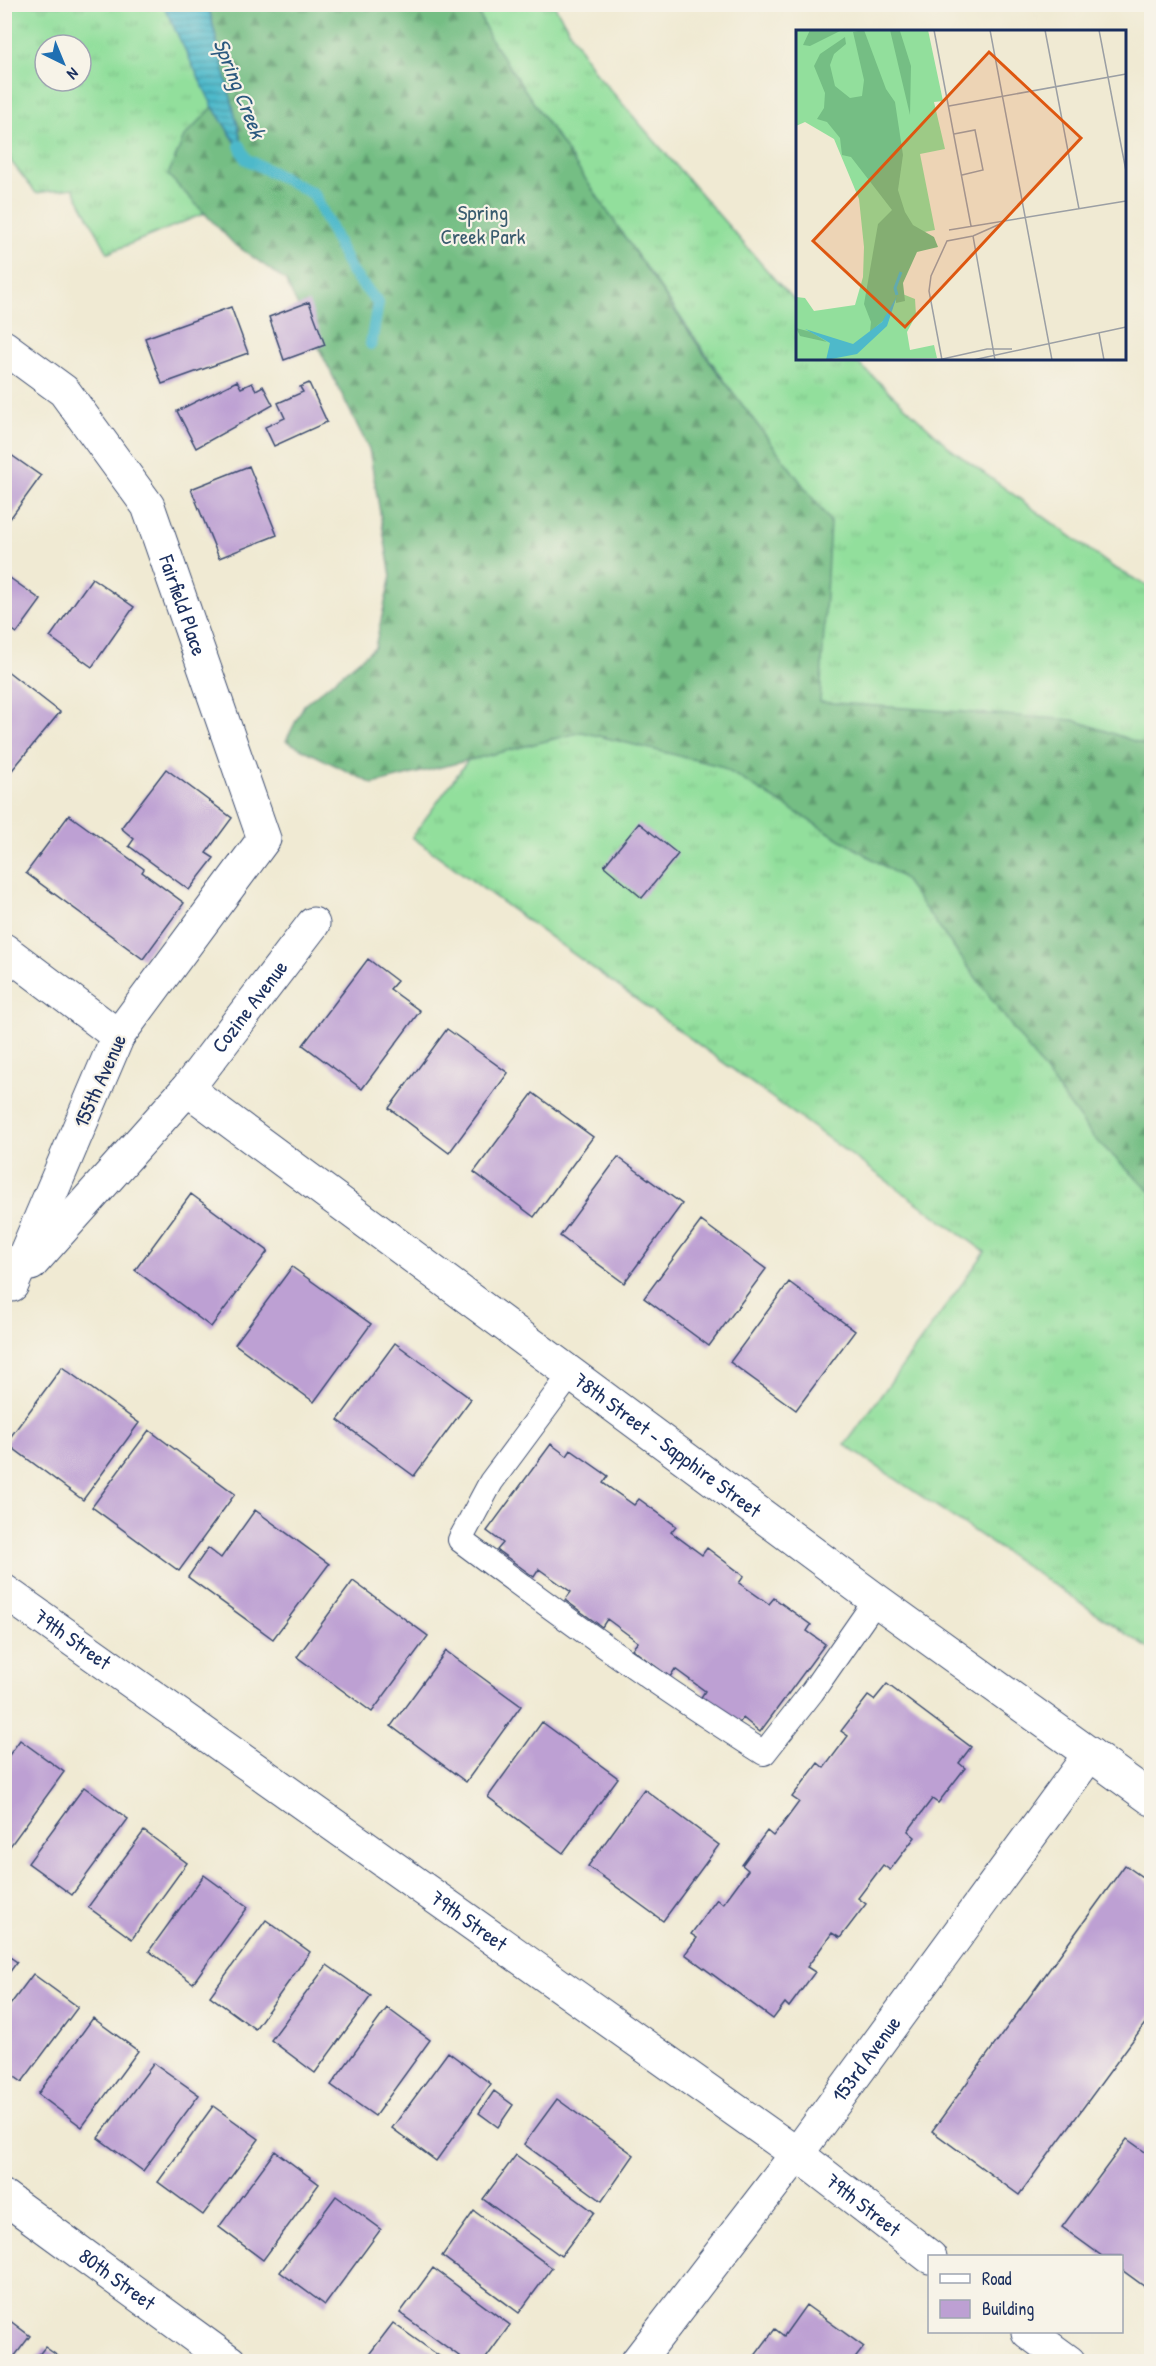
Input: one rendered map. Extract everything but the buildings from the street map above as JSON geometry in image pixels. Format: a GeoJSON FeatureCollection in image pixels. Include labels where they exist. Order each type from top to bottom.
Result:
{"type":"FeatureCollection","features":[{"type":"Feature","properties":{"kind":"street","name":"Fairfield Place"},"geometry":{"type":"LineString","coordinates":[[4,347],[64,391],[148,506],[264,839]]}},
{"type":"Feature","properties":{"kind":"street","name":"155th Avenue"},"geometry":{"type":"LineString","coordinates":[[8,1290],[118,1036],[264,839]]}},
{"type":"Feature","properties":{"kind":"street","name":"Cozine Avenue"},"geometry":{"type":"LineString","coordinates":[[187,1089],[313,924]]}},
{"type":"Feature","properties":{"kind":"street"},"geometry":{"type":"LineString","coordinates":[[4,950],[118,1036]]}},
{"type":"Feature","properties":{"kind":"street","name":"155th Avenue"},"geometry":{"type":"LineString","coordinates":[[8,1290],[187,1089]]}},
{"type":"Feature","properties":{"kind":"street","name":"78th Street - Sapphire Street"},"geometry":{"type":"LineString","coordinates":[[187,1089],[876,1600],[1152,1799]]}},
{"type":"Feature","properties":{"kind":"street","name":"79th Street"},"geometry":{"type":"LineString","coordinates":[[4,1591],[797,2154],[928,2255]]}},
{"type":"Feature","properties":{"kind":"street","name":"153rd Avenue"},"geometry":{"type":"LineString","coordinates":[[638,2361],[797,2154],[1090,1754]]}},
{"type":"Feature","properties":{"kind":"street","name":"80th Street"},"geometry":{"type":"LineString","coordinates":[[4,2197],[230,2361]]}},
{"type":"Feature","properties":{"kind":"street"},"geometry":{"type":"LineString","coordinates":[[1031,2333],[1069,2361]]}},
{"type":"Feature","properties":{"kind":"lane"},"geometry":{"type":"LineString","coordinates":[[571,1374],[491,1482],[460,1540],[634,1667],[764,1752],[812,1692],[876,1600]]}},
{"type":"Feature","properties":{"kind":"green space","name":"Spring Creek Park"},"geometry":{"type":"Polygon","coordinates":[[[4,5],[554,5],[594,71],[796,301],[796,360],[855,360],[951,449],[1113,567],[1151,588],[1151,1650],[845,1445],[985,1252],[412,837],[734,394],[646,268],[293,177],[108,253],[73,188],[36,193],[5,154],[4,5]]]}},
{"type":"Feature","properties":{"kind":"green space","name":"Spring Creek Park"},"geometry":{"type":"Polygon","coordinates":[[[208,5],[475,5],[491,40],[707,358],[830,521],[820,702],[1074,720],[1151,747],[1151,1192],[1093,1137],[902,877],[720,766],[582,732],[373,784],[286,741],[304,705],[375,647],[391,576],[369,449],[285,280],[233,243],[168,175],[184,137],[213,107],[245,156],[208,5]]]}},
{"type":"Feature","properties":{"kind":"water","name":"Spring Creek"},"geometry":{"type":"Polygon","coordinates":[[[163,5],[208,5],[246,159],[213,107],[163,5]]]}},
{"type":"Feature","properties":{"kind":"waterway","name":"Spring Creek"},"geometry":{"type":"LineString","coordinates":[[240,146],[246,159],[314,194],[351,271],[378,303],[371,344]]}}]}
